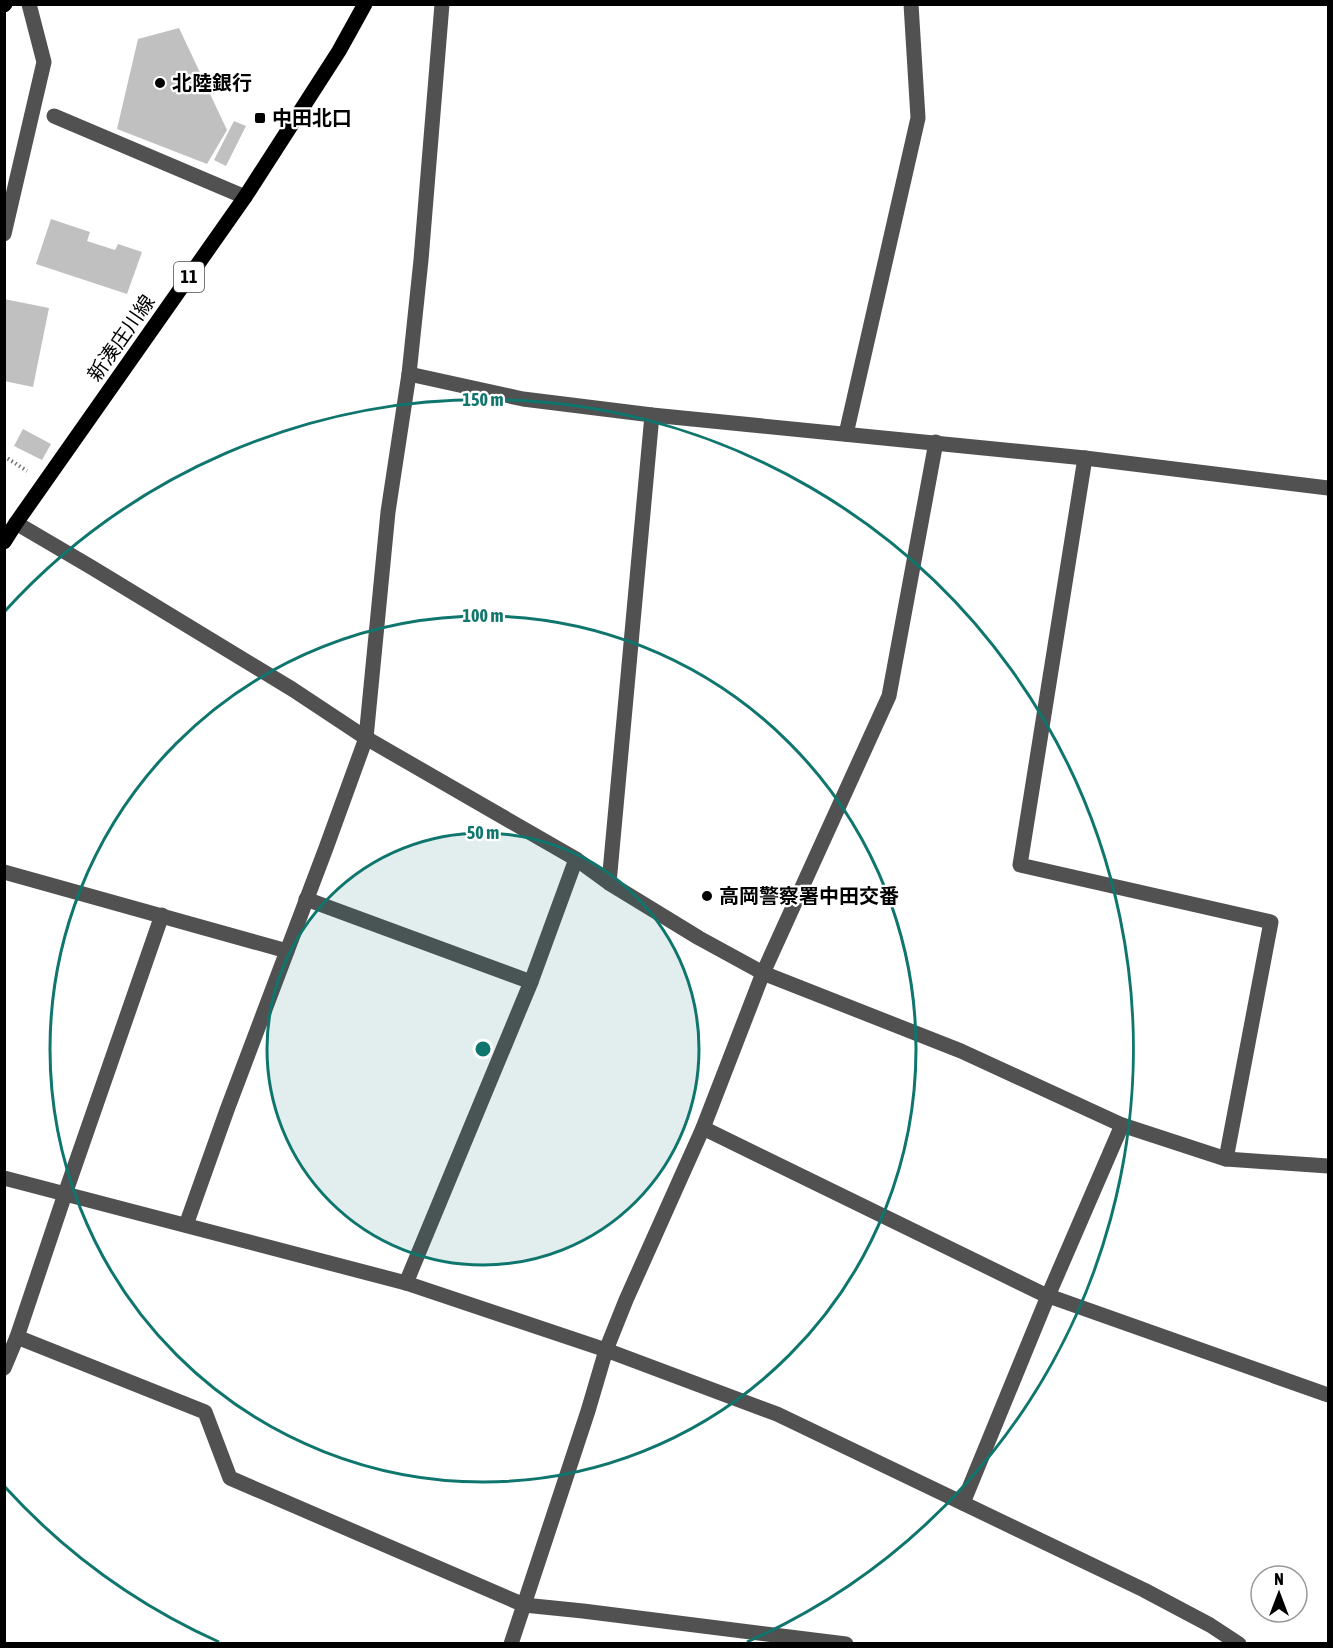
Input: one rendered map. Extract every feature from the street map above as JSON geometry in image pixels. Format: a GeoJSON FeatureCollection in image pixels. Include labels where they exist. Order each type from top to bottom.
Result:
{"type":"FeatureCollection","features":[{"type":"Feature","properties":{"kind":"main road","name":"新湊庄川線"},"geometry":{"type":"LineString","coordinates":[[4,542],[245,197],[339,51],[364,4]]}},
{"type":"Feature","properties":{"kind":"street"},"geometry":{"type":"LineString","coordinates":[[4,234],[45,62],[29,4]]}},
{"type":"Feature","properties":{"kind":"street"},"geometry":{"type":"LineString","coordinates":[[186,1225],[366,738],[388,512],[409,374],[422,260],[441,4]]}},
{"type":"Feature","properties":{"kind":"street"},"geometry":{"type":"LineString","coordinates":[[846,434],[918,118],[912,4]]}},
{"type":"Feature","properties":{"kind":"street"},"geometry":{"type":"LineString","coordinates":[[54,116],[245,197]]}},
{"type":"Feature","properties":{"kind":"street"},"geometry":{"type":"LineString","coordinates":[[409,374],[523,399],[652,415],[1085,458],[1329,488]]}},
{"type":"Feature","properties":{"kind":"street"},"geometry":{"type":"LineString","coordinates":[[609,883],[652,415]]}},
{"type":"Feature","properties":{"kind":"street"},"geometry":{"type":"LineString","coordinates":[[511,1644],[606,1350],[703,1128],[763,973],[889,696],[936,442]]}},
{"type":"Feature","properties":{"kind":"street"},"geometry":{"type":"LineString","coordinates":[[1085,458],[1020,865],[1271,922],[1226,1159]]}},
{"type":"Feature","properties":{"kind":"street"},"geometry":{"type":"LineString","coordinates":[[16,523],[292,689],[366,738],[576,859],[609,883],[699,938],[763,973],[961,1051],[1122,1125],[1226,1159],[1329,1166]]}},
{"type":"Feature","properties":{"kind":"street"},"geometry":{"type":"LineString","coordinates":[[406,1283],[531,982],[576,859]]}},
{"type":"Feature","properties":{"kind":"street"},"geometry":{"type":"LineString","coordinates":[[4,872],[287,951]]}},
{"type":"Feature","properties":{"kind":"street"},"geometry":{"type":"LineString","coordinates":[[306,899],[531,982]]}},
{"type":"Feature","properties":{"kind":"street"},"geometry":{"type":"LineString","coordinates":[[4,1368],[17,1337],[162,915]]}},
{"type":"Feature","properties":{"kind":"street"},"geometry":{"type":"LineString","coordinates":[[963,1503],[1048,1296],[1122,1125]]}},
{"type":"Feature","properties":{"kind":"street"},"geometry":{"type":"LineString","coordinates":[[703,1128],[1048,1296],[1329,1395]]}},
{"type":"Feature","properties":{"kind":"street"},"geometry":{"type":"LineString","coordinates":[[4,1178],[406,1283],[606,1350],[777,1414],[1144,1590],[1210,1625],[1239,1644]]}},
{"type":"Feature","properties":{"kind":"street"},"geometry":{"type":"LineString","coordinates":[[17,1337],[205,1412],[230,1478],[524,1605],[846,1644]]}},
{"type":"Feature","properties":{"kind":"building"},"geometry":{"type":"Polygon","coordinates":[[[179,28],[227,130],[207,164],[117,129],[138,39],[179,28]]]}},
{"type":"Feature","properties":{"kind":"building"},"geometry":{"type":"Polygon","coordinates":[[[234,121],[246,126],[226,166],[214,160],[234,121]]]}},
{"type":"Feature","properties":{"kind":"building"},"geometry":{"type":"Polygon","coordinates":[[[51,219],[90,232],[87,241],[115,250],[118,244],[142,252],[127,294],[36,264],[51,219]]]}},
{"type":"Feature","properties":{"kind":"building"},"geometry":{"type":"Polygon","coordinates":[[[4,299],[49,308],[33,387],[4,381],[4,299]]]}},
{"type":"Feature","properties":{"kind":"building"},"geometry":{"type":"Polygon","coordinates":[[[23,429],[51,444],[42,460],[14,446],[23,429]]]}},
{"type":"Feature","properties":{"kind":"place","name":"北陸銀行"},"geometry":{"type":"Point","coordinates":[160,83]}},
{"type":"Feature","properties":{"kind":"place","name":"中田北口"},"geometry":{"type":"Point","coordinates":[260,118]}},
{"type":"Feature","properties":{"kind":"place","name":"高岡警察署中田交番"},"geometry":{"type":"Point","coordinates":[707,896]}}]}
